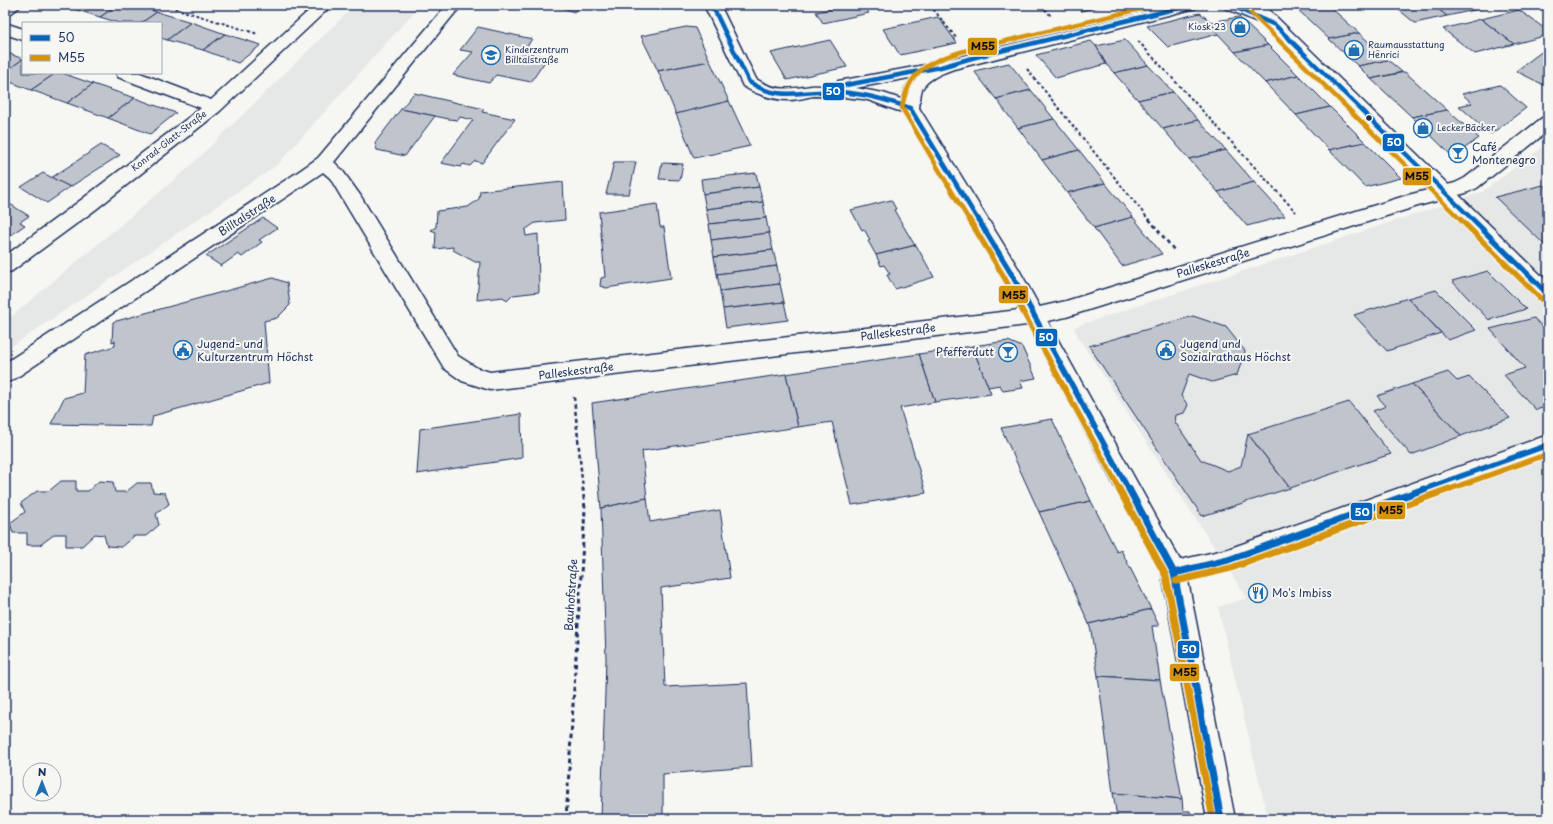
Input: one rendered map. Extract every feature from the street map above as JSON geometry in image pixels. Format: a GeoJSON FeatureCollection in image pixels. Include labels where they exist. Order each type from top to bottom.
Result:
{"type":"FeatureCollection","features":[{"type":"Feature","properties":{"kind":"street"},"geometry":{"type":"LineString","coordinates":[[5,11],[14,5]]}},
{"type":"Feature","properties":{"kind":"street","name":"Konrad-Glatt-Straße"},"geometry":{"type":"LineString","coordinates":[[5,266],[94,200],[214,107],[324,5]]}},
{"type":"Feature","properties":{"kind":"street"},"geometry":{"type":"LineString","coordinates":[[712,5],[749,82],[760,89],[790,95],[941,67],[972,58],[1191,5]]}},
{"type":"Feature","properties":{"kind":"street"},"geometry":{"type":"LineString","coordinates":[[1230,5],[1275,25]]}},
{"type":"Feature","properties":{"kind":"street"},"geometry":{"type":"LineString","coordinates":[[1255,5],[1548,294]]}},
{"type":"Feature","properties":{"kind":"street","name":"Billtalstraße"},"geometry":{"type":"LineString","coordinates":[[5,374],[301,179],[324,162],[449,10]]}},
{"type":"Feature","properties":{"kind":"street"},"geometry":{"type":"LineString","coordinates":[[5,28],[22,35]]}},
{"type":"Feature","properties":{"kind":"street"},"geometry":{"type":"LineString","coordinates":[[910,108],[914,89],[925,78],[941,67]]}},
{"type":"Feature","properties":{"kind":"street"},"geometry":{"type":"LineString","coordinates":[[127,74],[214,107]]}},
{"type":"Feature","properties":{"kind":"street"},"geometry":{"type":"LineString","coordinates":[[813,91],[863,94],[884,98],[910,108],[1011,273],[1174,573],[1221,819]]}},
{"type":"Feature","properties":{"kind":"street","name":"Palleskestraße"},"geometry":{"type":"LineString","coordinates":[[324,162],[336,174],[451,362],[463,372],[474,378],[490,381],[1035,316],[1066,309],[1314,231],[1445,191],[1460,188],[1471,182],[1548,122]]}},
{"type":"Feature","properties":{"kind":"street"},"geometry":{"type":"LineString","coordinates":[[1174,573],[1228,560],[1548,445]]}},
{"type":"Feature","properties":{"kind":"path"},"geometry":{"type":"LineString","coordinates":[[164,5],[283,42]]}},
{"type":"Feature","properties":{"kind":"path"},"geometry":{"type":"LineString","coordinates":[[930,5],[972,58]]}},
{"type":"Feature","properties":{"kind":"path"},"geometry":{"type":"LineString","coordinates":[[1120,22],[1314,231]]}},
{"type":"Feature","properties":{"kind":"path"},"geometry":{"type":"LineString","coordinates":[[1010,50],[1191,270]]}},
{"type":"Feature","properties":{"kind":"path","name":"Bauhofstraße"},"geometry":{"type":"LineString","coordinates":[[566,819],[585,509],[572,372]]}},
{"type":"Feature","properties":{"kind":"shaded area"},"geometry":{"type":"Polygon","coordinates":[[[355,5],[420,5],[277,165],[5,351],[5,322],[186,170],[355,5]]]}},
{"type":"Feature","properties":{"kind":"shaded area"},"geometry":{"type":"Polygon","coordinates":[[[1548,143],[1548,819],[1268,819],[1218,607],[1247,598],[1077,335],[1074,327],[1482,192],[1548,143]]]}},
{"type":"Feature","properties":{"kind":"building"},"geometry":{"type":"Polygon","coordinates":[[[61,5],[118,5],[100,17],[61,5]]]}},
{"type":"Feature","properties":{"kind":"building"},"geometry":{"type":"Polygon","coordinates":[[[118,5],[137,5],[157,12],[142,22],[116,22],[100,17],[118,5]]]}},
{"type":"Feature","properties":{"kind":"building"},"geometry":{"type":"Polygon","coordinates":[[[555,5],[582,5],[574,12],[555,5]]]}},
{"type":"Feature","properties":{"kind":"building"},"geometry":{"type":"Polygon","coordinates":[[[852,5],[863,5],[869,13],[823,23],[816,12],[852,5]]]}},
{"type":"Feature","properties":{"kind":"building"},"geometry":{"type":"Polygon","coordinates":[[[1075,5],[1106,5],[1081,11],[1075,5]]]}},
{"type":"Feature","properties":{"kind":"building"},"geometry":{"type":"Polygon","coordinates":[[[1303,5],[1328,5],[1359,33],[1329,39],[1295,7],[1303,5]]]}},
{"type":"Feature","properties":{"kind":"building"},"geometry":{"type":"Polygon","coordinates":[[[1393,5],[1433,5],[1447,16],[1415,23],[1393,5]]]}},
{"type":"Feature","properties":{"kind":"building"},"geometry":{"type":"Polygon","coordinates":[[[1433,5],[1474,5],[1479,9],[1447,16],[1433,5]]]}},
{"type":"Feature","properties":{"kind":"building"},"geometry":{"type":"Polygon","coordinates":[[[1474,5],[1494,5],[1479,9],[1474,5]]]}},
{"type":"Feature","properties":{"kind":"building"},"geometry":{"type":"Polygon","coordinates":[[[1519,10],[1548,31],[1548,35],[1514,44],[1481,19],[1519,10]]]}},
{"type":"Feature","properties":{"kind":"building"},"geometry":{"type":"Polygon","coordinates":[[[157,12],[191,22],[167,40],[162,38],[162,22],[142,22],[157,12]]]}},
{"type":"Feature","properties":{"kind":"building"},"geometry":{"type":"Polygon","coordinates":[[[1200,13],[1211,22],[1218,34],[1168,47],[1147,26],[1200,13]]]}},
{"type":"Feature","properties":{"kind":"building"},"geometry":{"type":"Polygon","coordinates":[[[938,17],[957,43],[900,55],[883,29],[938,17]]]}},
{"type":"Feature","properties":{"kind":"building"},"geometry":{"type":"Polygon","coordinates":[[[1239,17],[1268,45],[1235,52],[1218,34],[1211,22],[1239,17]]]}},
{"type":"Feature","properties":{"kind":"building"},"geometry":{"type":"Polygon","coordinates":[[[1481,19],[1514,44],[1475,54],[1443,29],[1481,19]]]}},
{"type":"Feature","properties":{"kind":"building"},"geometry":{"type":"Polygon","coordinates":[[[191,22],[225,34],[203,50],[167,40],[191,22]]]}},
{"type":"Feature","properties":{"kind":"building"},"geometry":{"type":"Polygon","coordinates":[[[478,27],[532,39],[523,52],[548,57],[531,82],[496,75],[489,83],[453,75],[473,52],[460,50],[478,27]]]}},
{"type":"Feature","properties":{"kind":"building"},"geometry":{"type":"Polygon","coordinates":[[[686,27],[695,28],[710,61],[658,71],[641,36],[686,27]]]}},
{"type":"Feature","properties":{"kind":"building"},"geometry":{"type":"Polygon","coordinates":[[[1359,33],[1388,60],[1358,66],[1329,39],[1359,33]]]}},
{"type":"Feature","properties":{"kind":"building"},"geometry":{"type":"Polygon","coordinates":[[[225,34],[261,45],[238,63],[203,50],[225,34]]]}},
{"type":"Feature","properties":{"kind":"building"},"geometry":{"type":"Polygon","coordinates":[[[830,40],[847,67],[787,80],[771,53],[830,40]]]}},
{"type":"Feature","properties":{"kind":"building"},"geometry":{"type":"Polygon","coordinates":[[[1125,40],[1148,65],[1114,73],[1106,64],[1096,46],[1125,40]]]}},
{"type":"Feature","properties":{"kind":"building"},"geometry":{"type":"Polygon","coordinates":[[[1091,41],[1096,46],[1106,64],[1056,78],[1036,55],[1091,41]]]}},
{"type":"Feature","properties":{"kind":"building"},"geometry":{"type":"Polygon","coordinates":[[[1268,45],[1298,75],[1265,83],[1235,52],[1268,45]]]}},
{"type":"Feature","properties":{"kind":"building"},"geometry":{"type":"Polygon","coordinates":[[[1544,50],[1548,52],[1548,87],[1516,71],[1544,50]]]}},
{"type":"Feature","properties":{"kind":"building"},"geometry":{"type":"Polygon","coordinates":[[[5,52],[22,59],[22,60],[5,72],[5,52]]]}},
{"type":"Feature","properties":{"kind":"building"},"geometry":{"type":"Polygon","coordinates":[[[22,60],[22,74],[55,74],[31,90],[5,80],[5,72],[22,60]]]}},
{"type":"Feature","properties":{"kind":"building"},"geometry":{"type":"Polygon","coordinates":[[[1388,60],[1402,72],[1371,79],[1358,66],[1388,60]]]}},
{"type":"Feature","properties":{"kind":"building"},"geometry":{"type":"Polygon","coordinates":[[[710,61],[729,101],[676,114],[658,71],[710,61]]]}},
{"type":"Feature","properties":{"kind":"building"},"geometry":{"type":"Polygon","coordinates":[[[1009,63],[1031,90],[996,99],[974,71],[1009,63]]]}},
{"type":"Feature","properties":{"kind":"building"},"geometry":{"type":"Polygon","coordinates":[[[1148,65],[1173,92],[1138,100],[1114,73],[1148,65]]]}},
{"type":"Feature","properties":{"kind":"building"},"geometry":{"type":"Polygon","coordinates":[[[1405,72],[1447,110],[1412,117],[1371,79],[1405,72]]]}},
{"type":"Feature","properties":{"kind":"building"},"geometry":{"type":"Polygon","coordinates":[[[55,74],[65,74],[93,84],[67,103],[31,90],[55,74]]]}},
{"type":"Feature","properties":{"kind":"building"},"geometry":{"type":"Polygon","coordinates":[[[1298,75],[1330,107],[1296,115],[1265,83],[1298,75]]]}},
{"type":"Feature","properties":{"kind":"building"},"geometry":{"type":"Polygon","coordinates":[[[93,84],[135,98],[108,118],[67,103],[93,84]]]}},
{"type":"Feature","properties":{"kind":"building"},"geometry":{"type":"Polygon","coordinates":[[[1500,85],[1526,108],[1491,134],[1459,106],[1472,103],[1462,94],[1500,85]]]}},
{"type":"Feature","properties":{"kind":"building"},"geometry":{"type":"Polygon","coordinates":[[[1031,90],[1054,119],[1018,128],[996,99],[1031,90]]]}},
{"type":"Feature","properties":{"kind":"building"},"geometry":{"type":"Polygon","coordinates":[[[1173,92],[1198,120],[1163,129],[1138,100],[1173,92]]]}},
{"type":"Feature","properties":{"kind":"building"},"geometry":{"type":"Polygon","coordinates":[[[414,93],[484,109],[482,112],[515,119],[482,163],[475,161],[470,166],[463,164],[461,167],[441,163],[473,120],[460,117],[458,120],[449,119],[401,109],[414,93]]]}},
{"type":"Feature","properties":{"kind":"building"},"geometry":{"type":"Polygon","coordinates":[[[135,98],[176,113],[150,134],[108,118],[135,98]]]}},
{"type":"Feature","properties":{"kind":"building"},"geometry":{"type":"Polygon","coordinates":[[[729,101],[750,146],[694,158],[676,114],[729,101]]]}},
{"type":"Feature","properties":{"kind":"building"},"geometry":{"type":"Polygon","coordinates":[[[1330,107],[1365,142],[1329,150],[1296,115],[1330,107]]]}},
{"type":"Feature","properties":{"kind":"building"},"geometry":{"type":"Polygon","coordinates":[[[401,109],[435,116],[405,156],[377,150],[375,143],[401,109]]]}},
{"type":"Feature","properties":{"kind":"building"},"geometry":{"type":"Polygon","coordinates":[[[1447,110],[1479,138],[1458,153],[1451,155],[1412,117],[1447,110]]]}},
{"type":"Feature","properties":{"kind":"building"},"geometry":{"type":"Polygon","coordinates":[[[1054,119],[1079,150],[1042,160],[1018,128],[1054,119]]]}},
{"type":"Feature","properties":{"kind":"building"},"geometry":{"type":"Polygon","coordinates":[[[1198,120],[1226,150],[1189,159],[1163,129],[1198,120]]]}},
{"type":"Feature","properties":{"kind":"building"},"geometry":{"type":"Polygon","coordinates":[[[1365,142],[1401,178],[1365,187],[1329,150],[1365,142]]]}},
{"type":"Feature","properties":{"kind":"building"},"geometry":{"type":"Polygon","coordinates":[[[101,145],[120,155],[70,187],[51,178],[101,145]]]}},
{"type":"Feature","properties":{"kind":"building"},"geometry":{"type":"Polygon","coordinates":[[[1079,150],[1105,183],[1067,193],[1042,160],[1079,150]]]}},
{"type":"Feature","properties":{"kind":"building"},"geometry":{"type":"Polygon","coordinates":[[[1226,150],[1254,182],[1218,192],[1189,159],[1226,150]]]}},
{"type":"Feature","properties":{"kind":"building"},"geometry":{"type":"Polygon","coordinates":[[[614,162],[636,162],[629,194],[606,194],[614,162]]]}},
{"type":"Feature","properties":{"kind":"building"},"geometry":{"type":"Polygon","coordinates":[[[662,163],[683,164],[680,180],[659,179],[662,163]]]}},
{"type":"Feature","properties":{"kind":"building"},"geometry":{"type":"Polygon","coordinates":[[[43,173],[70,187],[47,203],[21,187],[43,173]]]}},
{"type":"Feature","properties":{"kind":"building"},"geometry":{"type":"Polygon","coordinates":[[[756,173],[759,187],[703,194],[701,179],[756,173]]]}},
{"type":"Feature","properties":{"kind":"building"},"geometry":{"type":"Polygon","coordinates":[[[563,182],[565,220],[535,223],[525,230],[526,236],[538,234],[539,292],[513,295],[507,301],[503,297],[477,300],[480,262],[475,262],[453,250],[453,247],[435,249],[436,232],[431,230],[436,227],[437,211],[468,207],[479,199],[480,191],[563,182]]]}},
{"type":"Feature","properties":{"kind":"building"},"geometry":{"type":"Polygon","coordinates":[[[1254,182],[1285,216],[1247,226],[1218,192],[1254,182]]]}},
{"type":"Feature","properties":{"kind":"building"},"geometry":{"type":"Polygon","coordinates":[[[1105,183],[1133,217],[1094,228],[1067,193],[1105,183]]]}},
{"type":"Feature","properties":{"kind":"building"},"geometry":{"type":"Polygon","coordinates":[[[1543,185],[1548,190],[1548,248],[1495,197],[1543,185]]]}},
{"type":"Feature","properties":{"kind":"building"},"geometry":{"type":"Polygon","coordinates":[[[759,187],[763,202],[706,209],[703,194],[759,187]]]}},
{"type":"Feature","properties":{"kind":"building"},"geometry":{"type":"Polygon","coordinates":[[[891,200],[896,209],[894,210],[916,245],[876,255],[868,241],[870,240],[864,229],[862,230],[851,210],[891,200]]]}},
{"type":"Feature","properties":{"kind":"building"},"geometry":{"type":"Polygon","coordinates":[[[5,201],[29,216],[20,222],[25,225],[5,239],[5,201]]]}},
{"type":"Feature","properties":{"kind":"building"},"geometry":{"type":"Polygon","coordinates":[[[763,202],[766,218],[709,224],[706,209],[763,202]]]}},
{"type":"Feature","properties":{"kind":"building"},"geometry":{"type":"Polygon","coordinates":[[[657,204],[660,227],[664,227],[671,278],[606,288],[600,286],[601,278],[605,277],[599,212],[657,204]]]}},
{"type":"Feature","properties":{"kind":"building"},"geometry":{"type":"Polygon","coordinates":[[[1133,217],[1162,254],[1122,266],[1094,228],[1133,217]]]}},
{"type":"Feature","properties":{"kind":"building"},"geometry":{"type":"Polygon","coordinates":[[[263,218],[277,228],[259,240],[262,242],[242,257],[238,254],[221,266],[206,256],[263,218]]]}},
{"type":"Feature","properties":{"kind":"building"},"geometry":{"type":"Polygon","coordinates":[[[766,218],[769,233],[711,240],[709,224],[766,218]]]}},
{"type":"Feature","properties":{"kind":"building"},"geometry":{"type":"Polygon","coordinates":[[[769,233],[773,250],[714,257],[711,240],[769,233]]]}},
{"type":"Feature","properties":{"kind":"building"},"geometry":{"type":"Polygon","coordinates":[[[916,245],[934,277],[895,289],[887,275],[890,274],[884,265],[881,266],[876,255],[916,245]]]}},
{"type":"Feature","properties":{"kind":"building"},"geometry":{"type":"Polygon","coordinates":[[[773,250],[777,266],[717,274],[714,257],[773,250]]]}},
{"type":"Feature","properties":{"kind":"building"},"geometry":{"type":"Polygon","coordinates":[[[777,266],[780,284],[720,291],[717,274],[777,266]]]}},
{"type":"Feature","properties":{"kind":"building"},"geometry":{"type":"Polygon","coordinates":[[[1488,271],[1526,309],[1489,320],[1452,281],[1488,271]]]}},
{"type":"Feature","properties":{"kind":"building","name":"Jugend- und Kulturzentrum Höchst"},"geometry":{"type":"Polygon","coordinates":[[[273,278],[287,283],[290,305],[277,318],[264,321],[269,383],[153,416],[151,426],[51,424],[64,398],[83,393],[85,355],[115,346],[115,341],[112,342],[113,322],[273,278]]]}},
{"type":"Feature","properties":{"kind":"building"},"geometry":{"type":"Polygon","coordinates":[[[780,284],[784,302],[723,309],[720,291],[780,284]]]}},
{"type":"Feature","properties":{"kind":"building"},"geometry":{"type":"Polygon","coordinates":[[[1436,290],[1476,330],[1448,340],[1408,298],[1436,290]]]}},
{"type":"Feature","properties":{"kind":"building"},"geometry":{"type":"Polygon","coordinates":[[[1408,298],[1441,333],[1387,351],[1354,315],[1408,298]]]}},
{"type":"Feature","properties":{"kind":"building"},"geometry":{"type":"Polygon","coordinates":[[[784,302],[788,320],[726,328],[723,309],[784,302]]]}},
{"type":"Feature","properties":{"kind":"building"},"geometry":{"type":"Polygon","coordinates":[[[1193,316],[1226,327],[1245,351],[1237,375],[1212,382],[1189,374],[1181,396],[1188,405],[1184,413],[1176,415],[1175,422],[1201,460],[1228,471],[1241,466],[1248,434],[1290,488],[1202,516],[1089,346],[1193,316]]]}},
{"type":"Feature","properties":{"kind":"building"},"geometry":{"type":"Polygon","coordinates":[[[1534,318],[1548,333],[1548,406],[1536,410],[1504,375],[1525,368],[1490,329],[1534,318]]]}},
{"type":"Feature","properties":{"kind":"building"},"geometry":{"type":"Polygon","coordinates":[[[1008,341],[1022,347],[1036,378],[1020,381],[1023,388],[1003,391],[1000,385],[988,387],[972,346],[1008,341]]]}},
{"type":"Feature","properties":{"kind":"building"},"geometry":{"type":"Polygon","coordinates":[[[972,346],[991,394],[935,402],[919,354],[972,346]]]}},
{"type":"Feature","properties":{"kind":"building"},"geometry":{"type":"Polygon","coordinates":[[[919,354],[935,402],[900,408],[926,493],[852,505],[832,422],[798,427],[786,374],[919,354]]]}},
{"type":"Feature","properties":{"kind":"building"},"geometry":{"type":"Polygon","coordinates":[[[1448,372],[1457,381],[1469,377],[1510,418],[1461,436],[1412,384],[1448,372]]]}},
{"type":"Feature","properties":{"kind":"building"},"geometry":{"type":"Polygon","coordinates":[[[786,374],[798,427],[642,451],[647,498],[601,508],[592,403],[786,374]]]}},
{"type":"Feature","properties":{"kind":"building"},"geometry":{"type":"Polygon","coordinates":[[[1412,384],[1461,436],[1411,455],[1373,411],[1386,406],[1377,396],[1412,384]]]}},
{"type":"Feature","properties":{"kind":"building"},"geometry":{"type":"Polygon","coordinates":[[[1349,402],[1391,454],[1290,488],[1248,434],[1349,402]]]}},
{"type":"Feature","properties":{"kind":"building"},"geometry":{"type":"Polygon","coordinates":[[[521,414],[522,458],[417,474],[420,429],[521,414]]]}},
{"type":"Feature","properties":{"kind":"building"},"geometry":{"type":"Polygon","coordinates":[[[1052,419],[1091,501],[1039,512],[1001,428],[1052,419]]]}},
{"type":"Feature","properties":{"kind":"building"},"geometry":{"type":"Polygon","coordinates":[[[61,481],[76,481],[76,491],[88,491],[99,481],[113,482],[115,492],[126,492],[137,483],[151,483],[153,492],[165,493],[169,504],[156,514],[159,525],[146,536],[134,536],[121,547],[107,546],[104,535],[95,534],[82,546],[66,546],[66,534],[55,534],[40,545],[27,545],[27,533],[13,533],[10,523],[25,512],[21,503],[37,491],[49,491],[61,481]]]}},
{"type":"Feature","properties":{"kind":"building"},"geometry":{"type":"Polygon","coordinates":[[[647,498],[650,522],[720,510],[730,578],[661,588],[665,687],[747,683],[752,767],[663,774],[663,819],[601,819],[606,659],[601,508],[647,498]]]}},
{"type":"Feature","properties":{"kind":"building"},"geometry":{"type":"Polygon","coordinates":[[[1091,501],[1117,552],[1121,550],[1151,609],[1089,624],[1039,512],[1091,501]]]}},
{"type":"Feature","properties":{"kind":"building"},"geometry":{"type":"Polygon","coordinates":[[[1151,609],[1159,626],[1152,626],[1160,680],[1098,676],[1089,624],[1151,609]]]}},
{"type":"Feature","properties":{"kind":"building"},"geometry":{"type":"Polygon","coordinates":[[[1098,676],[1160,680],[1182,799],[1113,793],[1098,676]]]}},
{"type":"Feature","properties":{"kind":"building"},"geometry":{"type":"Polygon","coordinates":[[[1113,793],[1182,799],[1183,811],[1190,811],[1191,819],[1126,819],[1117,817],[1113,793]]]}},
{"type":"Feature","properties":{"kind":"transit line","name":"50"},"geometry":{"type":"LineString","coordinates":[[712,5],[749,82],[758,87],[768,92],[784,95],[814,91],[851,93],[875,97],[910,108],[1011,273],[1174,573],[1221,819]]}},
{"type":"Feature","properties":{"kind":"transit line","name":"M55"},"geometry":{"type":"LineString","coordinates":[[1157,5],[952,54],[929,64],[915,75],[905,92],[902,108],[1004,277],[1166,576],[1213,819]]}},
{"type":"Feature","properties":{"kind":"transit line","name":"50"},"geometry":{"type":"LineString","coordinates":[[846,85],[941,67],[972,58],[1191,5]]}},
{"type":"Feature","properties":{"kind":"transit line","name":"50"},"geometry":{"type":"LineString","coordinates":[[1230,5],[1275,25],[1548,294]]}},
{"type":"Feature","properties":{"kind":"transit line","name":"M55"},"geometry":{"type":"LineString","coordinates":[[1249,11],[1542,300]]}},
{"type":"Feature","properties":{"kind":"transit line","name":"50"},"geometry":{"type":"LineString","coordinates":[[1174,573],[1228,560],[1548,445]]}},
{"type":"Feature","properties":{"kind":"transit line","name":"M55"},"geometry":{"type":"LineString","coordinates":[[1176,581],[1231,568],[1548,454]]}},
{"type":"Feature","properties":{"kind":"place","name":"Kiosk 23"},"geometry":{"type":"Point","coordinates":[1240,27]}},
{"type":"Feature","properties":{"kind":"place","name":"Raumausstattung Henrici"},"geometry":{"type":"Point","coordinates":[1354,50]}},
{"type":"Feature","properties":{"kind":"place","name":"Kinderzentrum Billtalstraße"},"geometry":{"type":"Point","coordinates":[491,55]}},
{"type":"Feature","properties":{"kind":"place","name":"LeckerBäcker"},"geometry":{"type":"Point","coordinates":[1423,128]}},
{"type":"Feature","properties":{"kind":"place","name":"Café Montenegro"},"geometry":{"type":"Point","coordinates":[1458,153]}},
{"type":"Feature","properties":{"kind":"place","name":"Jugend- und Kulturzentrum Höchst"},"geometry":{"type":"Point","coordinates":[183,350]}},
{"type":"Feature","properties":{"kind":"place","name":"Jugend und Sozialrathaus Höchst"},"geometry":{"type":"Point","coordinates":[1166,350]}},
{"type":"Feature","properties":{"kind":"place","name":"Pfefferdutt"},"geometry":{"type":"Point","coordinates":[1008,352]}},
{"type":"Feature","properties":{"kind":"place","name":"Mo's Imbiss"},"geometry":{"type":"Point","coordinates":[1258,593]}}]}
